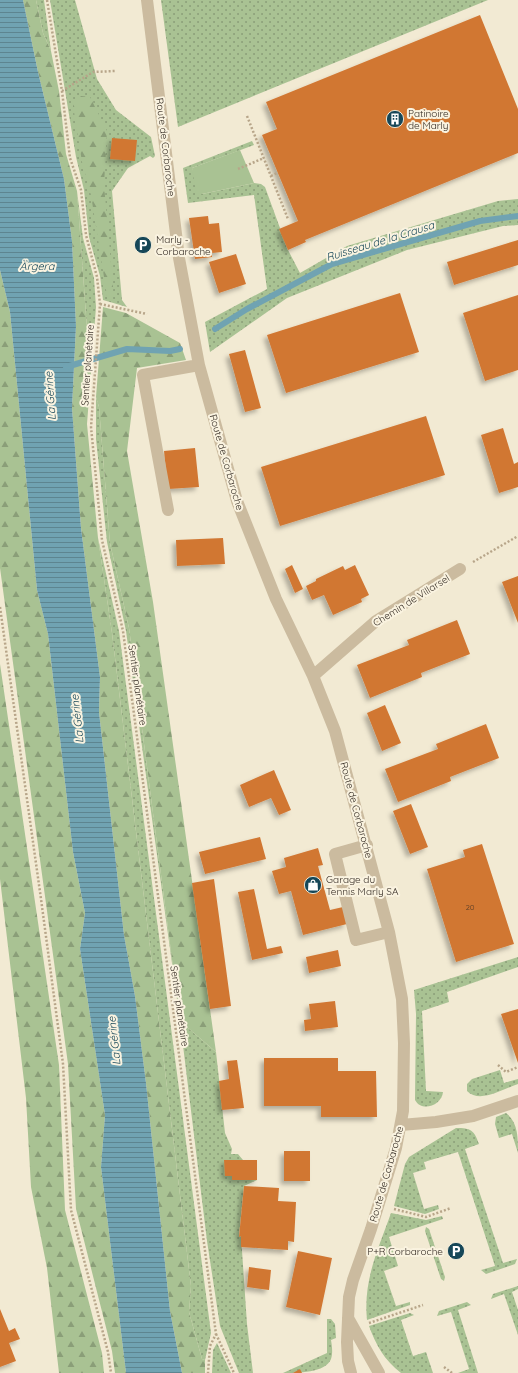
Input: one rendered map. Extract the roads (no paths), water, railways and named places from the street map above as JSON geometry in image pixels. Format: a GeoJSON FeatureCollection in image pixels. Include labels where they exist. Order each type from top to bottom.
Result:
{"type":"FeatureCollection","features":[{"type":"Feature","properties":{"kind":"street","name":"Route de Corbaroche"},"geometry":{"type":"LineString","coordinates":[[147,0],[179,258],[199,365],[237,501],[276,599],[313,676],[335,731],[367,845],[389,932],[402,998],[404,1043],[403,1111],[378,1206],[353,1280],[349,1297],[347,1342],[348,1361],[351,1373]]}},
{"type":"Feature","properties":{"kind":"street"},"geometry":{"type":"LineString","coordinates":[[168,510],[143,374],[199,365]]}},
{"type":"Feature","properties":{"kind":"street","name":"Chemin de Villarsel"},"geometry":{"type":"LineString","coordinates":[[313,676],[376,621],[460,569]]}},
{"type":"Feature","properties":{"kind":"street"},"geometry":{"type":"LineString","coordinates":[[367,845],[335,854],[356,940],[389,932]]}},
{"type":"Feature","properties":{"kind":"street"},"geometry":{"type":"LineString","coordinates":[[400,1124],[436,1122],[473,1116],[518,1101]]}},
{"type":"Feature","properties":{"kind":"street","name":"Route de Corbaroche"},"geometry":{"type":"LineString","coordinates":[[348,1317],[379,1373]]}},
{"type":"Feature","properties":{"kind":"water","name":"Ärgera"},"geometry":{"type":"Polygon","coordinates":[[[0,0],[23,0],[38,72],[64,179],[72,241],[76,326],[72,408],[81,528],[100,677],[99,712],[124,935],[135,996],[146,1083],[170,1311],[182,1373],[126,1373],[101,1167],[105,1115],[80,949],[85,913],[73,852],[48,634],[37,590],[10,312],[0,270],[0,0]]]}},
{"type":"Feature","properties":{"kind":"waterway","name":"Ruisseau de la Crausa"},"geometry":{"type":"LineString","coordinates":[[215,329],[247,309],[332,264],[480,221],[518,216]]}},
{"type":"Feature","properties":{"kind":"waterway","name":"Ruisseau de la Crausa"},"geometry":{"type":"LineString","coordinates":[[66,367],[127,349],[170,351],[180,349]]}},
{"type":"Feature","properties":{"kind":"place","name":"Patinoire de Marly"},"geometry":{"type":"Point","coordinates":[395,119]}},
{"type":"Feature","properties":{"kind":"place","name":"Marly - Corbaroche"},"geometry":{"type":"Point","coordinates":[143,245]}},
{"type":"Feature","properties":{"kind":"place","name":"Garage du Tennis Marly SA"},"geometry":{"type":"Point","coordinates":[313,885]}},
{"type":"Feature","properties":{"kind":"place","name":"P+R Corbaroche"},"geometry":{"type":"Point","coordinates":[456,1251]}},
{"type":"Feature","properties":{"kind":"water label","name":"La Gérine"},"geometry":{"type":"Point","coordinates":[50,396]}},
{"type":"Feature","properties":{"kind":"water label","name":"La Gérine"},"geometry":{"type":"Point","coordinates":[77,719]}},
{"type":"Feature","properties":{"kind":"water label","name":"La Gérine"},"geometry":{"type":"Point","coordinates":[114,1041]}}]}
